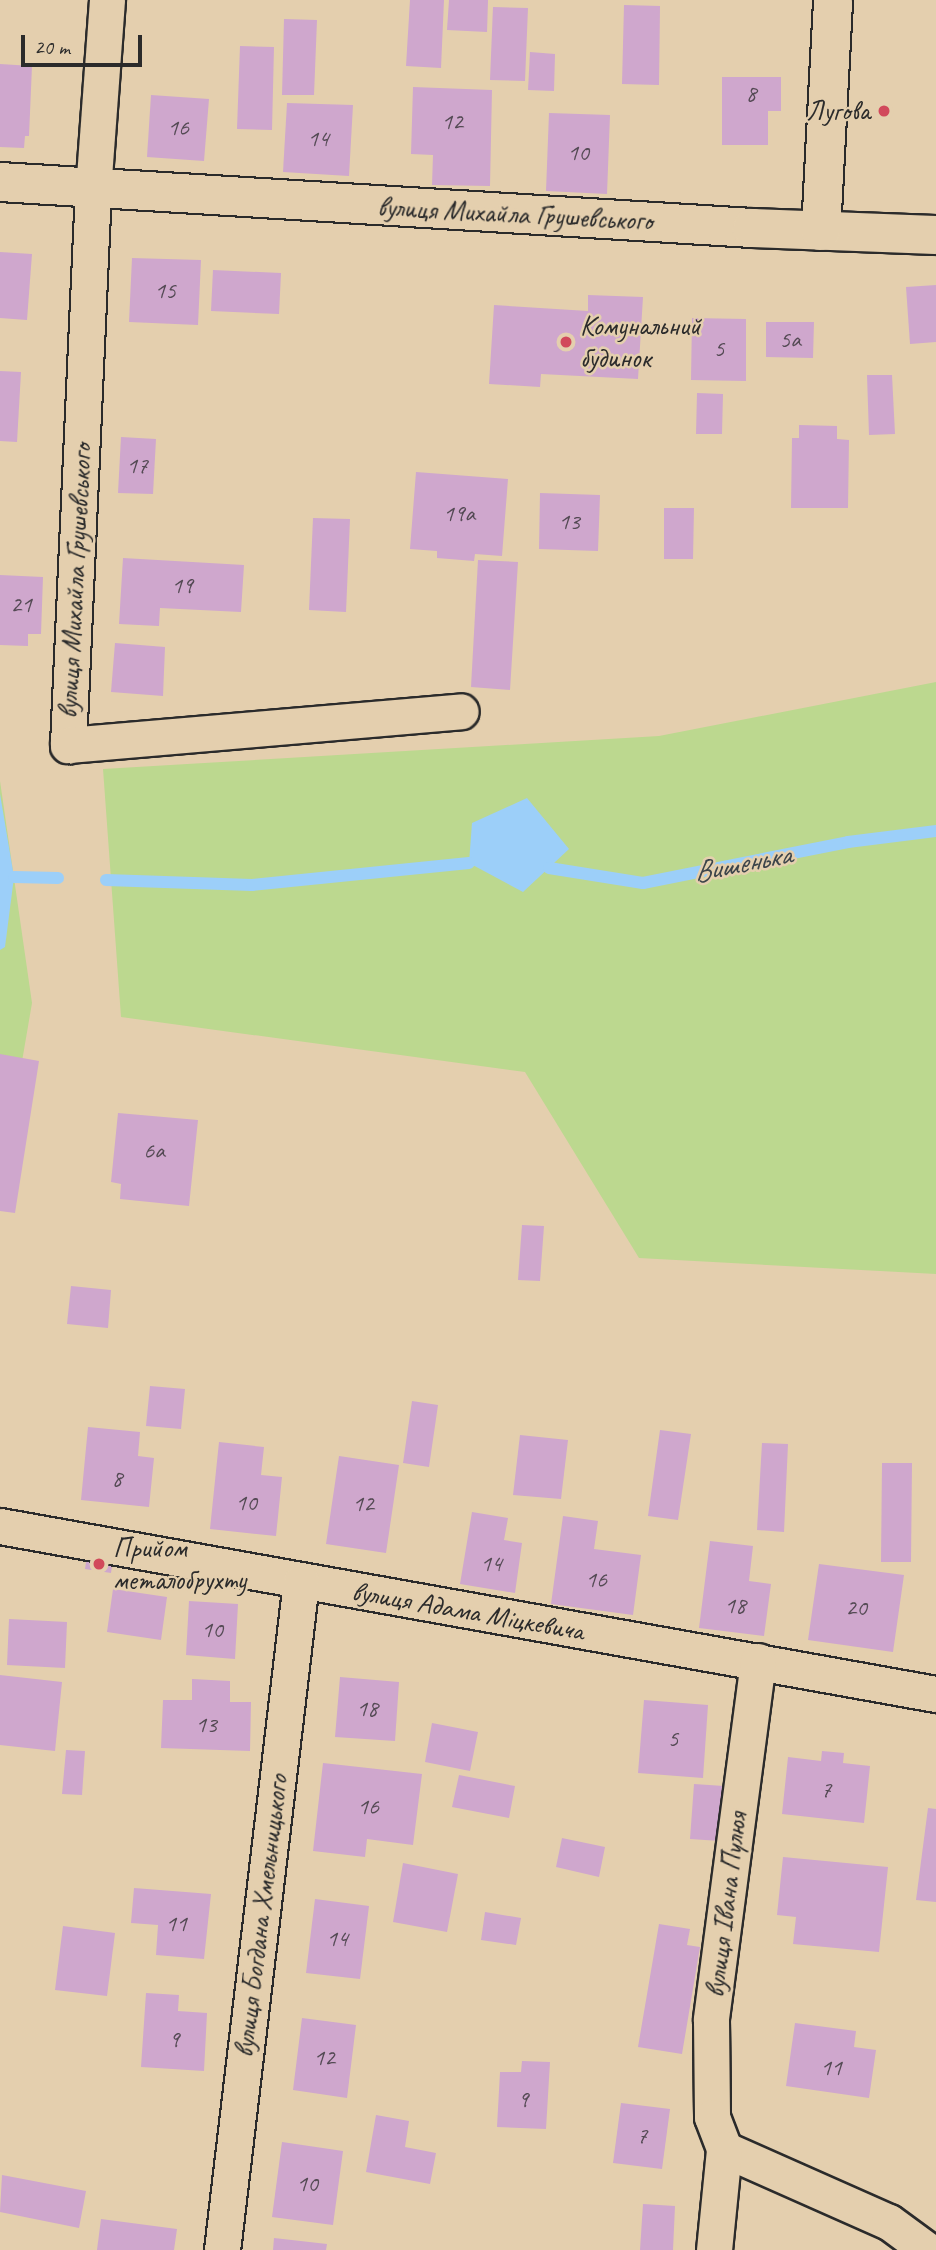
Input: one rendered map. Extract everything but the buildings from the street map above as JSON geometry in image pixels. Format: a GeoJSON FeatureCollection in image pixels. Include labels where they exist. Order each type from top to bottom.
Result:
{"type":"FeatureCollection","features":[{"type":"Feature","properties":{"kind":"street"},"geometry":{"type":"LineString","coordinates":[[93,190],[107,0]]}},
{"type":"Feature","properties":{"kind":"street"},"geometry":{"type":"LineString","coordinates":[[821,231],[833,0]]}},
{"type":"Feature","properties":{"kind":"street","name":"вулиця Михайла Грушевського"},"geometry":{"type":"LineString","coordinates":[[0,182],[93,190],[821,231],[936,235]]}},
{"type":"Feature","properties":{"kind":"street","name":"вулиця Михайла Грушевського"},"geometry":{"type":"LineString","coordinates":[[93,190],[68,745],[461,711]]}},
{"type":"Feature","properties":{"kind":"street","name":"вулиця Адама Міцкевича"},"geometry":{"type":"LineString","coordinates":[[0,1526],[936,1694]]}},
{"type":"Feature","properties":{"kind":"street","name":"вулиця Богдана Хмельницького"},"geometry":{"type":"LineString","coordinates":[[222,2250],[301,1582]]}},
{"type":"Feature","properties":{"kind":"street","name":"вулиця Івана Пулюя"},"geometry":{"type":"LineString","coordinates":[[714,2250],[724,2149],[712,2117],[711,2020],[758,1661]]}},
{"type":"Feature","properties":{"kind":"street"},"geometry":{"type":"LineString","coordinates":[[724,2149],[889,2222],[927,2250]]}},
{"type":"Feature","properties":{"kind":"green space"},"geometry":{"type":"Polygon","coordinates":[[[936,682],[936,1274],[639,1258],[525,1072],[121,1017],[103,769],[659,736],[936,682]]]}},
{"type":"Feature","properties":{"kind":"green space"},"geometry":{"type":"Polygon","coordinates":[[[0,781],[32,1003],[0,1190],[0,781]]]}},
{"type":"Feature","properties":{"kind":"water"},"geometry":{"type":"Polygon","coordinates":[[[0,794],[14,877],[5,947],[0,950],[0,794]]]}},
{"type":"Feature","properties":{"kind":"water"},"geometry":{"type":"Polygon","coordinates":[[[527,798],[569,849],[523,892],[469,863],[472,823],[527,798]]]}},
{"type":"Feature","properties":{"kind":"waterway","name":"Вишенька"},"geometry":{"type":"LineString","coordinates":[[549,868],[643,883],[848,842],[936,831]]}},
{"type":"Feature","properties":{"kind":"waterway","name":"Вишенька"},"geometry":{"type":"LineString","coordinates":[[106,880],[252,885],[469,863]]}},
{"type":"Feature","properties":{"kind":"waterway","name":"Вишенька"},"geometry":{"type":"LineString","coordinates":[[14,877],[58,878]]}},
{"type":"Feature","properties":{"kind":"place","name":"Лугова"},"geometry":{"type":"Point","coordinates":[884,111]}},
{"type":"Feature","properties":{"kind":"place","name":"Комунальний будинок"},"geometry":{"type":"Point","coordinates":[566,342]}},
{"type":"Feature","properties":{"kind":"place","name":"Прийом металобрухту"},"geometry":{"type":"Point","coordinates":[99,1564]}}]}
